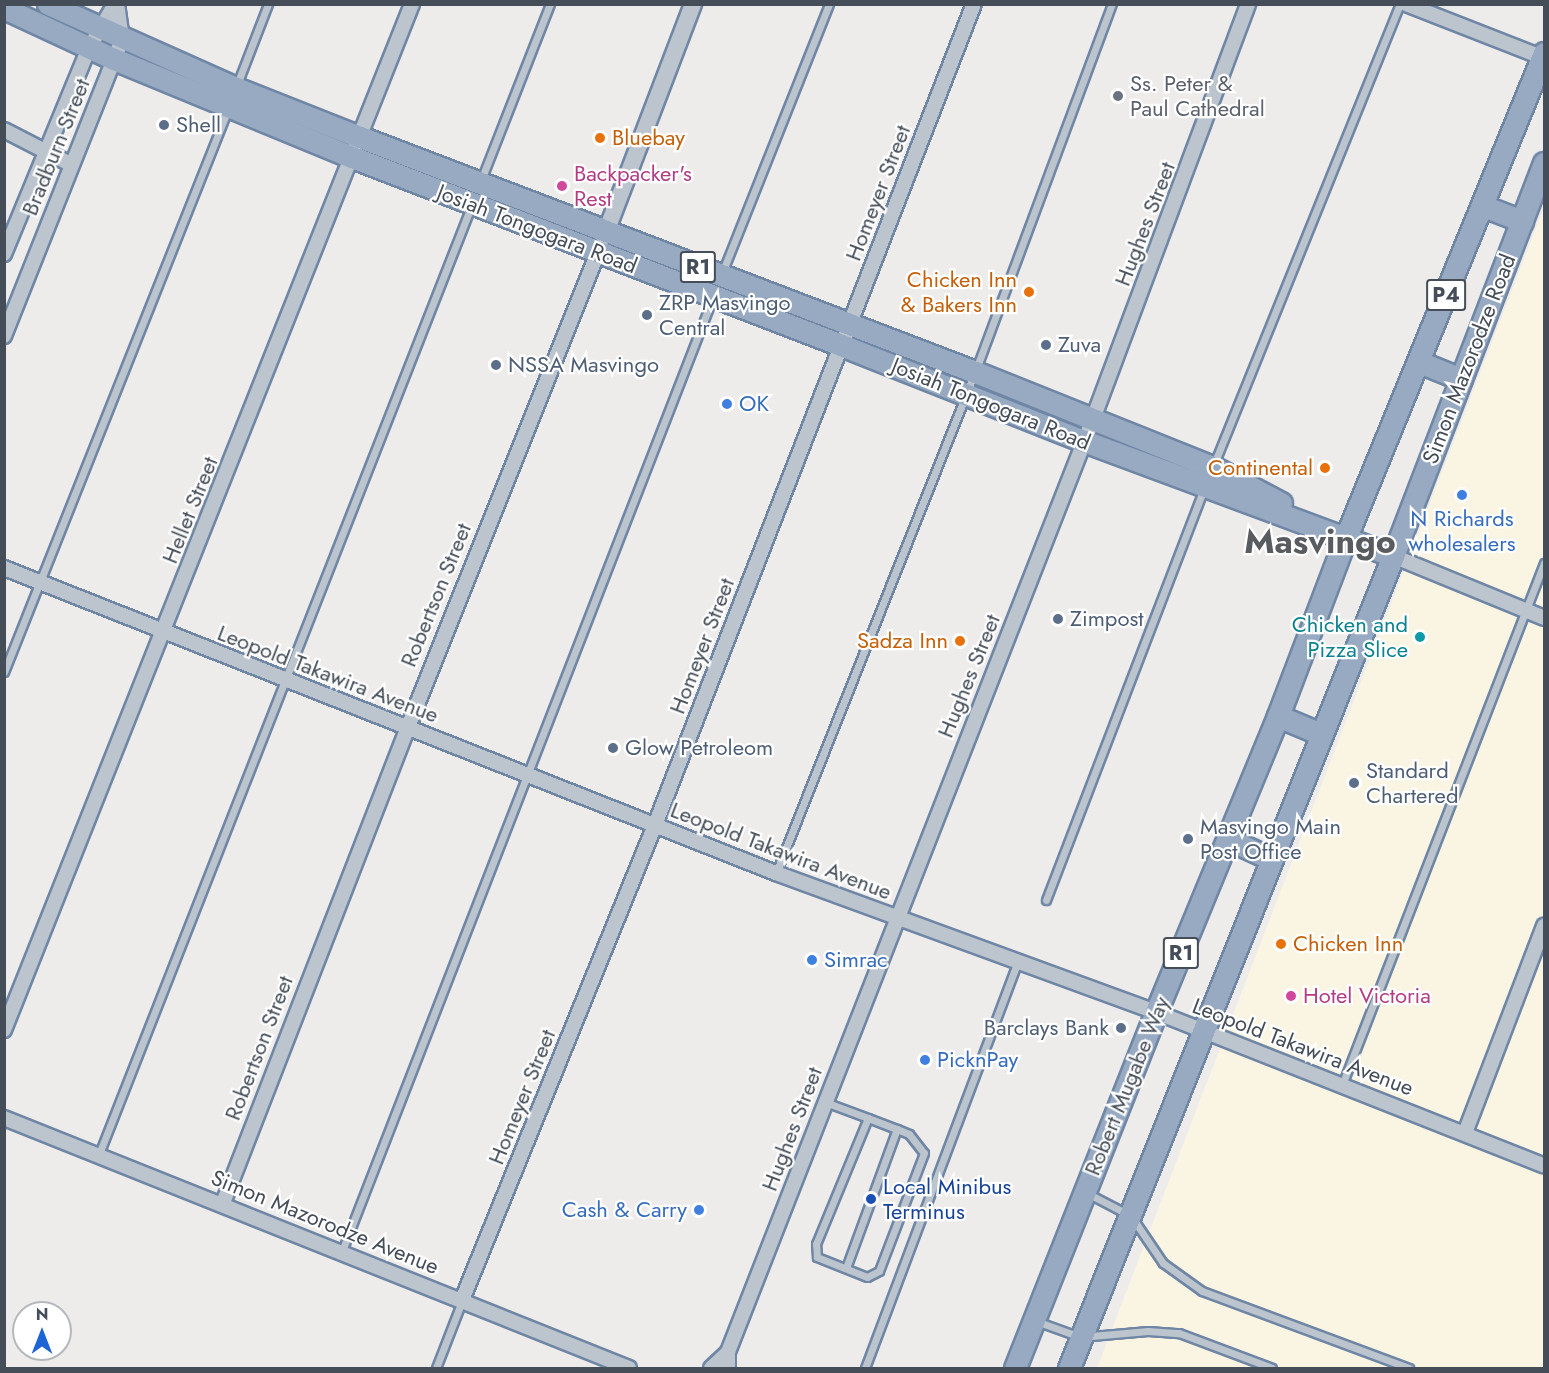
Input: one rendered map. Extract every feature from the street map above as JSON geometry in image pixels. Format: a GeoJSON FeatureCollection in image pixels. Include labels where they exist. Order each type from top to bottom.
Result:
{"type":"FeatureCollection","features":[{"type":"Feature","properties":{"kind":"highway","name":"Josiah Tongogara Road"},"geometry":{"type":"LineString","coordinates":[[48,4],[236,88],[721,276],[845,335],[1084,441],[1393,556]]}},
{"type":"Feature","properties":{"kind":"highway","name":"Josiah Tongogara Road"},"geometry":{"type":"LineString","coordinates":[[4,8],[89,48],[228,108],[713,297],[975,372],[1213,467],[1346,537]]}},
{"type":"Feature","properties":{"kind":"highway","name":"Simon Mazorodze Road"},"geometry":{"type":"LineString","coordinates":[[1346,537],[1544,56]]}},
{"type":"Feature","properties":{"kind":"highway","name":"Simon Mazorodze Road"},"geometry":{"type":"LineString","coordinates":[[1393,556],[1545,163]]}},
{"type":"Feature","properties":{"kind":"highway"},"geometry":{"type":"LineString","coordinates":[[1483,206],[1522,221]]}},
{"type":"Feature","properties":{"kind":"highway"},"geometry":{"type":"LineString","coordinates":[[1419,362],[1461,379]]}},
{"type":"Feature","properties":{"kind":"highway","name":"Robert Mugabe Way"},"geometry":{"type":"LineString","coordinates":[[1015,1368],[1156,1012],[1278,716],[1346,537]]}},
{"type":"Feature","properties":{"kind":"highway","name":"R1"},"geometry":{"type":"LineString","coordinates":[[1069,1368],[1393,556]]}},
{"type":"Feature","properties":{"kind":"highway"},"geometry":{"type":"LineString","coordinates":[[1278,716],[1322,734]]}},
{"type":"Feature","properties":{"kind":"highway"},"geometry":{"type":"LineString","coordinates":[[1228,839],[1271,859]]}},
{"type":"Feature","properties":{"kind":"street","name":"Bradburn Street"},"geometry":{"type":"LineString","coordinates":[[4,254],[89,48],[99,28],[116,4]]}},
{"type":"Feature","properties":{"kind":"street","name":"Bradburn Street"},"geometry":{"type":"LineString","coordinates":[[4,336],[122,39],[116,4]]}},
{"type":"Feature","properties":{"kind":"street","name":"Hellet Street"},"geometry":{"type":"LineString","coordinates":[[4,1030],[165,633],[412,4]]}},
{"type":"Feature","properties":{"kind":"street","name":"Robertson Street"},"geometry":{"type":"LineString","coordinates":[[223,1203],[408,727],[606,232],[693,4]]}},
{"type":"Feature","properties":{"kind":"street","name":"Homeyer Street"},"geometry":{"type":"LineString","coordinates":[[462,1300],[655,825],[974,4]]}},
{"type":"Feature","properties":{"kind":"street"},"geometry":{"type":"LineString","coordinates":[[1247,10],[1257,4]]}},
{"type":"Feature","properties":{"kind":"street"},"geometry":{"type":"LineString","coordinates":[[1406,4],[1544,56]]}},
{"type":"Feature","properties":{"kind":"street","name":"Hughes Street"},"geometry":{"type":"LineString","coordinates":[[728,1352],[896,917],[1093,419],[1247,10]]}},
{"type":"Feature","properties":{"kind":"street"},"geometry":{"type":"LineString","coordinates":[[4,130],[72,165]]}},
{"type":"Feature","properties":{"kind":"street"},"geometry":{"type":"LineString","coordinates":[[1393,556],[1545,618]]}},
{"type":"Feature","properties":{"kind":"street","name":"Leopold Takawira Avenue"},"geometry":{"type":"LineString","coordinates":[[4,568],[776,873],[1156,1012],[1545,1166]]}},
{"type":"Feature","properties":{"kind":"street"},"geometry":{"type":"LineString","coordinates":[[1465,1133],[1545,926]]}},
{"type":"Feature","properties":{"kind":"street","name":"Simon Mazorodze Avenue"},"geometry":{"type":"LineString","coordinates":[[4,1118],[223,1203],[629,1368]]}},
{"type":"Feature","properties":{"kind":"street"},"geometry":{"type":"LineString","coordinates":[[711,1368],[728,1352]]}},
{"type":"Feature","properties":{"kind":"street"},"geometry":{"type":"LineString","coordinates":[[728,1352],[728,1368]]}},
{"type":"Feature","properties":{"kind":"lane"},"geometry":{"type":"LineString","coordinates":[[4,672],[268,4]]}},
{"type":"Feature","properties":{"kind":"lane"},"geometry":{"type":"LineString","coordinates":[[99,1154],[550,4]]}},
{"type":"Feature","properties":{"kind":"lane"},"geometry":{"type":"LineString","coordinates":[[342,1251],[829,4]]}},
{"type":"Feature","properties":{"kind":"lane"},"geometry":{"type":"LineString","coordinates":[[776,873],[975,372],[1112,4]]}},
{"type":"Feature","properties":{"kind":"lane"},"geometry":{"type":"LineString","coordinates":[[1046,900],[1205,487],[1400,4]]}},
{"type":"Feature","properties":{"kind":"lane"},"geometry":{"type":"LineString","coordinates":[[1342,1085],[1545,563]]}},
{"type":"Feature","properties":{"kind":"lane"},"geometry":{"type":"LineString","coordinates":[[864,1368],[1018,962]]}},
{"type":"Feature","properties":{"kind":"lane"},"geometry":{"type":"LineString","coordinates":[[825,1102],[868,1118],[897,1129],[909,1134],[924,1153],[879,1271],[867,1277],[817,1257],[816,1244],[868,1118]]}},
{"type":"Feature","properties":{"kind":"lane"},"geometry":{"type":"LineString","coordinates":[[846,1268],[897,1129]]}},
{"type":"Feature","properties":{"kind":"lane"},"geometry":{"type":"LineString","coordinates":[[1085,1192],[1131,1216],[1163,1263],[1202,1291],[1407,1368]]}},
{"type":"Feature","properties":{"kind":"lane"},"geometry":{"type":"LineString","coordinates":[[436,1368],[462,1300]]}},
{"type":"Feature","properties":{"kind":"lane"},"geometry":{"type":"LineString","coordinates":[[1034,1321],[1080,1337],[1148,1331],[1179,1333],[1272,1368]]}},
{"type":"Feature","properties":{"kind":"shaded area"},"geometry":{"type":"Polygon","coordinates":[[[1544,207],[1544,1368],[1097,1368],[1544,207]]]}},
{"type":"Feature","properties":{"kind":"place","name":"Ss. Peter & Paul Cathedral"},"geometry":{"type":"Point","coordinates":[1118,96]}},
{"type":"Feature","properties":{"kind":"place","name":"Shell"},"geometry":{"type":"Point","coordinates":[164,125]}},
{"type":"Feature","properties":{"kind":"place","name":"Bluebay"},"geometry":{"type":"Point","coordinates":[600,138]}},
{"type":"Feature","properties":{"kind":"place","name":"Backpacker's Rest"},"geometry":{"type":"Point","coordinates":[562,186]}},
{"type":"Feature","properties":{"kind":"place","name":"Chicken Inn & Bakers Inn"},"geometry":{"type":"Point","coordinates":[1029,292]}},
{"type":"Feature","properties":{"kind":"place","name":"ZRP Masvingo Central"},"geometry":{"type":"Point","coordinates":[647,315]}},
{"type":"Feature","properties":{"kind":"place","name":"Zuva"},"geometry":{"type":"Point","coordinates":[1046,345]}},
{"type":"Feature","properties":{"kind":"place","name":"NSSA Masvingo"},"geometry":{"type":"Point","coordinates":[496,365]}},
{"type":"Feature","properties":{"kind":"place","name":"OK"},"geometry":{"type":"Point","coordinates":[727,404]}},
{"type":"Feature","properties":{"kind":"place","name":"Continental"},"geometry":{"type":"Point","coordinates":[1325,468]}},
{"type":"Feature","properties":{"kind":"place","name":"N Richards wholesalers"},"geometry":{"type":"Point","coordinates":[1462,495]}},
{"type":"Feature","properties":{"kind":"place","name":"Zimpost"},"geometry":{"type":"Point","coordinates":[1058,619]}},
{"type":"Feature","properties":{"kind":"place","name":"Chicken and Pizza Slice"},"geometry":{"type":"Point","coordinates":[1420,637]}},
{"type":"Feature","properties":{"kind":"place","name":"Sadza Inn"},"geometry":{"type":"Point","coordinates":[960,641]}},
{"type":"Feature","properties":{"kind":"place","name":"Glow Petroleom"},"geometry":{"type":"Point","coordinates":[613,748]}},
{"type":"Feature","properties":{"kind":"place","name":"Standard Chartered"},"geometry":{"type":"Point","coordinates":[1354,783]}},
{"type":"Feature","properties":{"kind":"place","name":"Masvingo Main Post Office"},"geometry":{"type":"Point","coordinates":[1188,839]}},
{"type":"Feature","properties":{"kind":"place","name":"Chicken Inn"},"geometry":{"type":"Point","coordinates":[1281,944]}},
{"type":"Feature","properties":{"kind":"place","name":"Simrac"},"geometry":{"type":"Point","coordinates":[812,960]}},
{"type":"Feature","properties":{"kind":"place","name":"Hotel Victoria"},"geometry":{"type":"Point","coordinates":[1291,996]}},
{"type":"Feature","properties":{"kind":"place","name":"Barclays Bank"},"geometry":{"type":"Point","coordinates":[1121,1028]}},
{"type":"Feature","properties":{"kind":"place","name":"PicknPay"},"geometry":{"type":"Point","coordinates":[925,1060]}},
{"type":"Feature","properties":{"kind":"place","name":"Local Minibus Terminus"},"geometry":{"type":"Point","coordinates":[871,1199]}},
{"type":"Feature","properties":{"kind":"place","name":"Cash & Carry"},"geometry":{"type":"Point","coordinates":[699,1210]}},
{"type":"Feature","properties":{"kind":"district","name":"Masvingo"},"geometry":{"type":"Point","coordinates":[1320,542]}}]}
